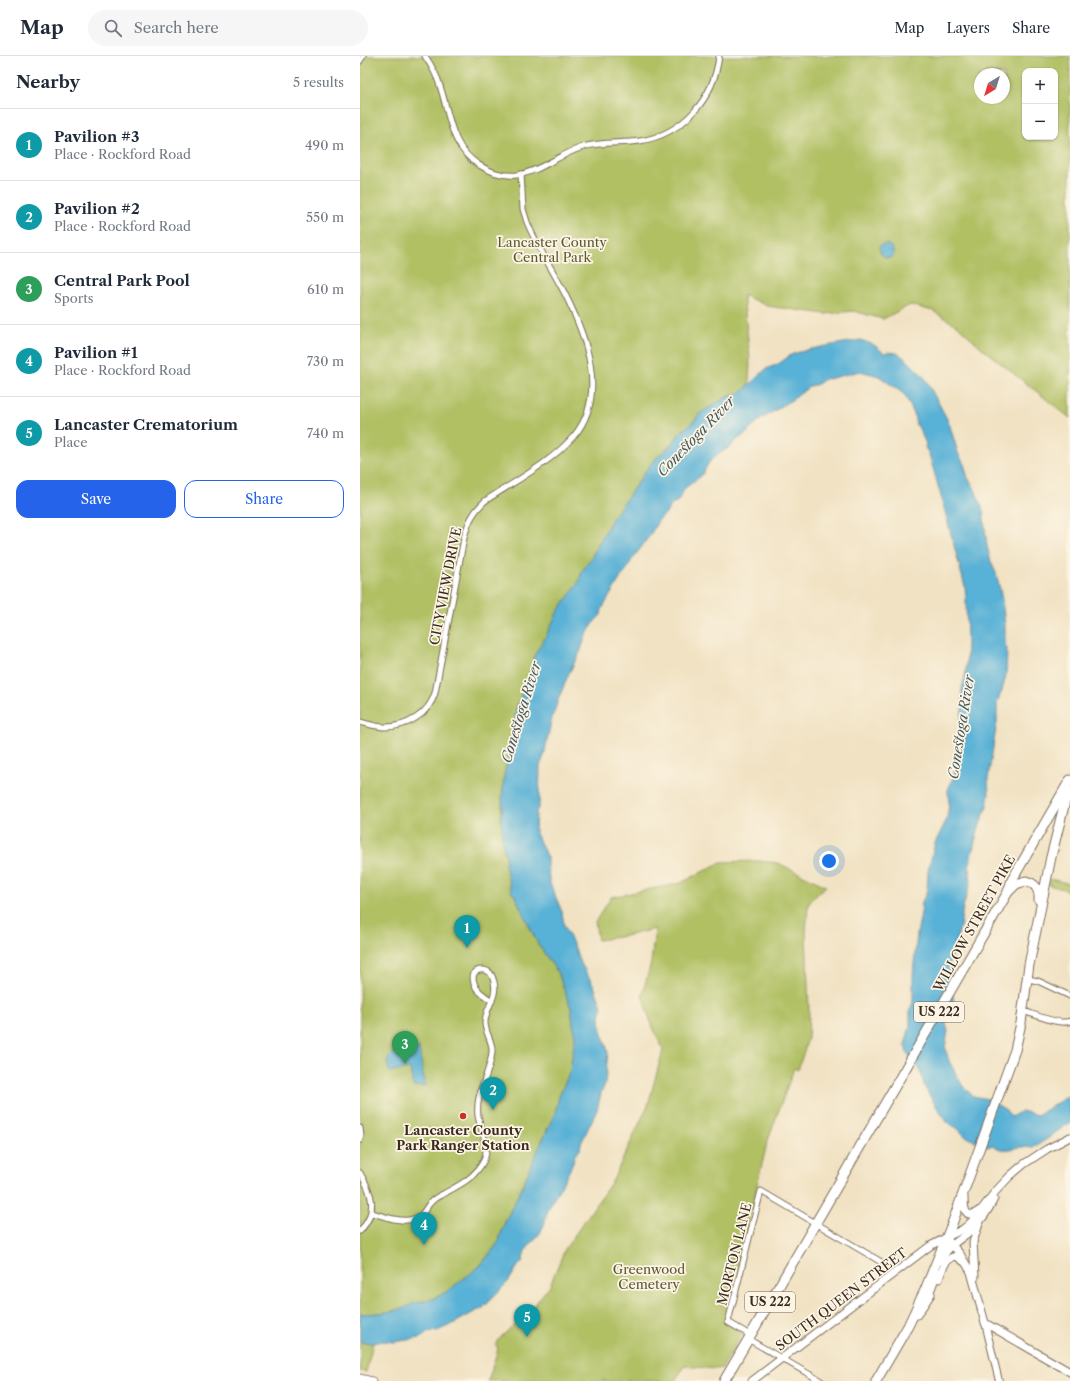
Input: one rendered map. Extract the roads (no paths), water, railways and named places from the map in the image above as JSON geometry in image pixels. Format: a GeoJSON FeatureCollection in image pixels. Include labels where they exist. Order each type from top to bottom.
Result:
{"type":"FeatureCollection","features":[{"type":"Feature","properties":{"kind":"highway","name":"WILLOW STREET PIKE"},"geometry":{"type":"LineString","coordinates":[[816,1223],[1008,892],[1012,880],[1070,780]]}},
{"type":"Feature","properties":{"kind":"highway"},"geometry":{"type":"LineString","coordinates":[[1029,965],[1051,857],[1070,785]]}},
{"type":"Feature","properties":{"kind":"highway"},"geometry":{"type":"LineString","coordinates":[[876,1381],[908,1326],[949,1241],[966,1184],[1015,1050],[1023,1011],[1028,979],[1029,958],[1039,904],[1038,890],[1034,885],[1026,881],[1016,884],[1008,892]]}},
{"type":"Feature","properties":{"kind":"highway","name":"US 222"},"geometry":{"type":"LineString","coordinates":[[724,1381],[816,1223]]}},
{"type":"Feature","properties":{"kind":"main road"},"geometry":{"type":"LineString","coordinates":[[928,1297],[949,1241],[975,1218],[1010,1176],[1031,1159],[1070,1137]]}},
{"type":"Feature","properties":{"kind":"main road"},"geometry":{"type":"LineString","coordinates":[[966,1184],[964,1196],[965,1211],[975,1214],[982,1209]]}},
{"type":"Feature","properties":{"kind":"main road"},"geometry":{"type":"LineString","coordinates":[[949,1241],[974,1228],[987,1212],[1002,1186]]}},
{"type":"Feature","properties":{"kind":"main road"},"geometry":{"type":"LineString","coordinates":[[976,1285],[974,1242],[980,1220]]}},
{"type":"Feature","properties":{"kind":"main road"},"geometry":{"type":"LineString","coordinates":[[949,1241],[971,1272],[976,1285],[985,1323],[1070,1372]]}},
{"type":"Feature","properties":{"kind":"main road","name":"SOUTH QUEEN STREET"},"geometry":{"type":"LineString","coordinates":[[752,1381],[930,1246],[949,1241]]}},
{"type":"Feature","properties":{"kind":"main road"},"geometry":{"type":"LineString","coordinates":[[908,1326],[935,1288],[944,1265],[949,1259],[956,1256],[965,1262]]}},
{"type":"Feature","properties":{"kind":"main road"},"geometry":{"type":"LineString","coordinates":[[360,1378],[372,1381]]}},
{"type":"Feature","properties":{"kind":"street"},"geometry":{"type":"LineString","coordinates":[[360,60],[363,56]]}},
{"type":"Feature","properties":{"kind":"street"},"geometry":{"type":"LineString","coordinates":[[425,56],[435,73],[444,98],[452,131],[462,151],[474,162],[492,172],[502,174],[521,174],[536,170],[583,147],[601,143],[640,141],[658,136],[675,128],[694,112],[705,97],[713,80],[719,56]]}},
{"type":"Feature","properties":{"kind":"street","name":"CITY VIEW DRIVE"},"geometry":{"type":"LineString","coordinates":[[360,722],[384,727],[396,725],[413,719],[423,713],[429,706],[435,693],[464,538],[473,513],[485,501],[545,461],[563,447],[580,428],[587,412],[592,379],[591,366],[586,346],[572,308],[527,222],[523,209],[521,174]]}},
{"type":"Feature","properties":{"kind":"street"},"geometry":{"type":"LineString","coordinates":[[372,1213],[405,1220],[416,1218],[423,1214],[431,1201],[466,1181],[482,1164],[486,1153],[484,1136],[479,1119],[478,1101],[492,1052],[490,1040],[485,1028],[485,1022],[495,991],[493,977],[488,971],[478,970],[474,976],[476,987],[480,992],[492,1000]]}},
{"type":"Feature","properties":{"kind":"street"},"geometry":{"type":"LineString","coordinates":[[1028,979],[1038,981],[1070,996]]}},
{"type":"Feature","properties":{"kind":"street"},"geometry":{"type":"LineString","coordinates":[[1023,1011],[1057,1021],[1070,1021]]}},
{"type":"Feature","properties":{"kind":"street"},"geometry":{"type":"LineString","coordinates":[[360,1128],[360,1140]]}},
{"type":"Feature","properties":{"kind":"street"},"geometry":{"type":"LineString","coordinates":[[360,1173],[371,1198],[372,1213],[365,1226],[360,1231]]}},
{"type":"Feature","properties":{"kind":"street","name":"MORTON LANE"},"geometry":{"type":"LineString","coordinates":[[749,1337],[728,1322],[761,1191],[816,1223]]}},
{"type":"Feature","properties":{"kind":"street"},"geometry":{"type":"LineString","coordinates":[[816,1223],[883,1263]]}},
{"type":"Feature","properties":{"kind":"street"},"geometry":{"type":"LineString","coordinates":[[985,1323],[999,1381]]}},
{"type":"Feature","properties":{"kind":"street"},"geometry":{"type":"LineString","coordinates":[[749,1337],[808,1376],[821,1381]]}},
{"type":"Feature","properties":{"kind":"water"},"geometry":{"type":"Polygon","coordinates":[[[884,244],[892,248],[894,254],[892,257],[886,258],[881,254],[879,246],[884,244]]]}},
{"type":"Feature","properties":{"kind":"water","name":"Conestoga River"},"geometry":{"type":"Polygon","coordinates":[[[861,340],[874,345],[884,353],[897,353],[907,360],[925,378],[950,426],[958,453],[983,510],[987,546],[991,562],[996,573],[1002,599],[1005,625],[1005,644],[1007,649],[1006,675],[1002,691],[997,702],[997,722],[988,779],[989,794],[987,806],[978,830],[971,857],[969,867],[971,881],[963,907],[960,928],[949,964],[951,974],[950,981],[954,1001],[946,1024],[948,1031],[945,1048],[949,1061],[962,1085],[973,1096],[988,1099],[1006,1110],[1011,1117],[1022,1111],[1037,1115],[1070,1095],[1070,1123],[1032,1147],[999,1149],[993,1145],[987,1147],[966,1137],[957,1128],[947,1122],[925,1088],[919,1068],[907,1053],[905,1045],[910,1026],[910,1010],[913,1002],[913,974],[922,902],[927,891],[928,871],[935,843],[947,819],[949,803],[948,790],[954,775],[962,709],[962,689],[966,672],[967,642],[965,587],[929,454],[925,447],[926,444],[918,426],[916,425],[914,414],[905,395],[879,376],[860,371],[828,379],[826,378],[818,384],[810,386],[796,397],[757,422],[748,432],[710,461],[701,476],[685,488],[678,501],[672,504],[658,521],[650,535],[631,561],[602,609],[601,615],[595,621],[585,637],[581,650],[569,673],[558,700],[551,722],[544,756],[540,766],[539,806],[536,812],[535,831],[547,858],[549,881],[562,912],[564,925],[579,960],[594,986],[602,1007],[600,1017],[601,1031],[608,1051],[605,1084],[597,1110],[581,1143],[580,1150],[574,1156],[573,1163],[548,1209],[544,1225],[540,1233],[525,1251],[522,1262],[508,1282],[482,1309],[437,1331],[429,1332],[420,1338],[394,1342],[360,1342],[360,1314],[381,1313],[402,1309],[415,1303],[439,1296],[480,1266],[498,1243],[505,1222],[522,1188],[555,1113],[559,1097],[570,1071],[575,1038],[571,1008],[558,973],[538,944],[515,896],[511,891],[505,865],[506,855],[503,848],[501,818],[504,776],[513,734],[516,709],[525,687],[535,654],[546,636],[558,611],[579,582],[582,571],[591,559],[612,519],[653,461],[670,446],[679,434],[695,420],[699,414],[726,397],[738,395],[766,369],[778,364],[791,355],[861,340]]]}},
{"type":"Feature","properties":{"kind":"water"},"geometry":{"type":"Polygon","coordinates":[[[419,1048],[425,1086],[413,1087],[410,1069],[389,1072],[387,1060],[393,1052],[419,1048]]]}},
{"type":"Feature","properties":{"kind":"place","name":"Pavilion #3"},"geometry":{"type":"Point","coordinates":[467,948]}},
{"type":"Feature","properties":{"kind":"place","name":"Central Park Pool"},"geometry":{"type":"Point","coordinates":[405,1064]}},
{"type":"Feature","properties":{"kind":"place","name":"Pavilion #2"},"geometry":{"type":"Point","coordinates":[493,1110]}},
{"type":"Feature","properties":{"kind":"place","name":"Lancaster County Park Ranger Station"},"geometry":{"type":"Point","coordinates":[463,1116]}},
{"type":"Feature","properties":{"kind":"place","name":"Pavilion #1"},"geometry":{"type":"Point","coordinates":[424,1245]}},
{"type":"Feature","properties":{"kind":"place","name":"Lancaster Crematorium"},"geometry":{"type":"Point","coordinates":[527,1337]}},
{"type":"Feature","properties":{"kind":"park label","name":"Lancaster County Central Park"},"geometry":{"type":"Point","coordinates":[552,250]}},
{"type":"Feature","properties":{"kind":"park label","name":"Greenwood Cemetery"},"geometry":{"type":"Point","coordinates":[649,1276]}}]}
